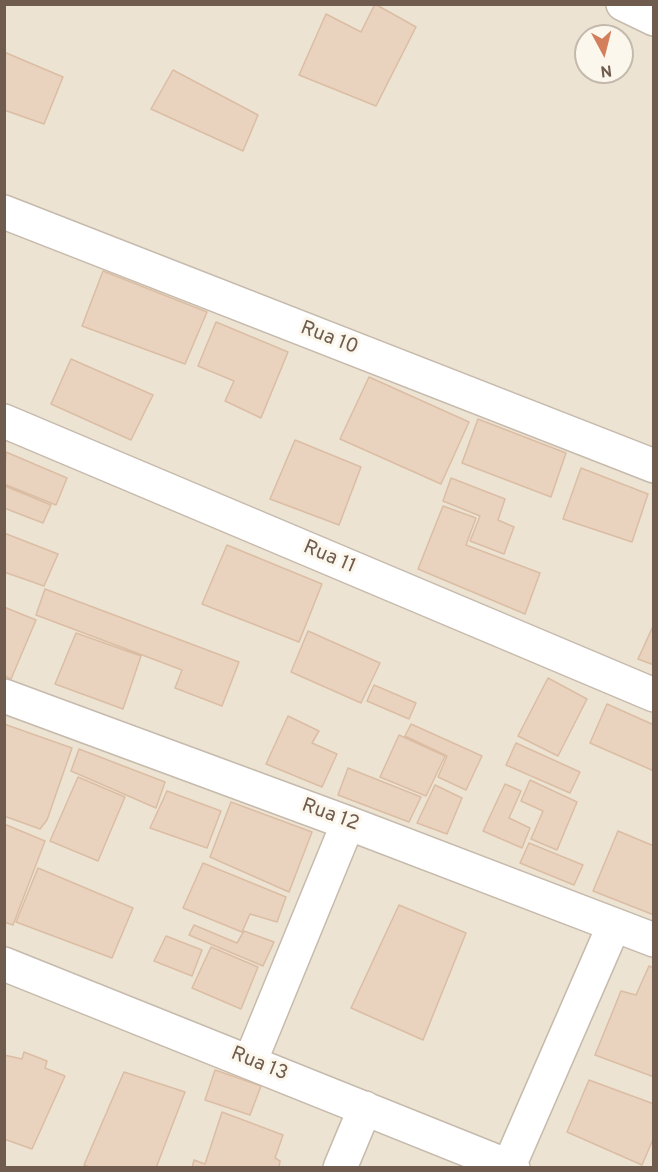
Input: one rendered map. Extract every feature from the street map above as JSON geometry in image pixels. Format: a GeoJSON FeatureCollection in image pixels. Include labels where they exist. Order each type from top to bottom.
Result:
{"type":"FeatureCollection","features":[{"type":"Feature","properties":{"kind":"street"},"geometry":{"type":"LineString","coordinates":[[623,4],[654,19]]}},
{"type":"Feature","properties":{"kind":"street","name":"Rua 10"},"geometry":{"type":"LineString","coordinates":[[4,212],[654,466]]}},
{"type":"Feature","properties":{"kind":"street","name":"Rua 11"},"geometry":{"type":"LineString","coordinates":[[4,421],[654,695]]}},
{"type":"Feature","properties":{"kind":"street","name":"Rua 12"},"geometry":{"type":"LineString","coordinates":[[4,696],[348,823],[654,940]]}},
{"type":"Feature","properties":{"kind":"street"},"geometry":{"type":"LineString","coordinates":[[250,1062],[348,823]]}},
{"type":"Feature","properties":{"kind":"street"},"geometry":{"type":"LineString","coordinates":[[511,1167],[614,925]]}},
{"type":"Feature","properties":{"kind":"street","name":"Rua 13"},"geometry":{"type":"LineString","coordinates":[[4,964],[511,1167]]}},
{"type":"Feature","properties":{"kind":"street"},"geometry":{"type":"LineString","coordinates":[[340,1167],[365,1108]]}},
{"type":"Feature","properties":{"kind":"shaded area"},"geometry":{"type":"Polygon","coordinates":[[[5,5],[653,5],[653,1167],[5,1167],[5,5]]]}},
{"type":"Feature","properties":{"kind":"building"},"geometry":{"type":"Polygon","coordinates":[[[375,4],[416,27],[376,106],[299,75],[326,14],[361,32],[375,4]]]}},
{"type":"Feature","properties":{"kind":"building"},"geometry":{"type":"Polygon","coordinates":[[[4,52],[63,77],[44,124],[4,110],[4,52]]]}},
{"type":"Feature","properties":{"kind":"building"},"geometry":{"type":"Polygon","coordinates":[[[173,70],[258,115],[243,151],[151,109],[173,70]]]}},
{"type":"Feature","properties":{"kind":"building"},"geometry":{"type":"Polygon","coordinates":[[[103,271],[207,312],[185,364],[82,326],[103,271]]]}},
{"type":"Feature","properties":{"kind":"building"},"geometry":{"type":"Polygon","coordinates":[[[216,322],[288,352],[261,418],[225,401],[234,381],[198,366],[216,322]]]}},
{"type":"Feature","properties":{"kind":"building"},"geometry":{"type":"Polygon","coordinates":[[[71,359],[153,395],[131,440],[51,404],[71,359]]]}},
{"type":"Feature","properties":{"kind":"building"},"geometry":{"type":"Polygon","coordinates":[[[369,377],[469,422],[441,484],[340,439],[369,377]]]}},
{"type":"Feature","properties":{"kind":"building"},"geometry":{"type":"Polygon","coordinates":[[[478,419],[566,453],[551,497],[462,463],[478,419]]]}},
{"type":"Feature","properties":{"kind":"building"},"geometry":{"type":"Polygon","coordinates":[[[295,440],[361,467],[339,525],[270,499],[295,440]]]}},
{"type":"Feature","properties":{"kind":"building"},"geometry":{"type":"Polygon","coordinates":[[[6,452],[67,478],[56,505],[4,484],[6,452]]]}},
{"type":"Feature","properties":{"kind":"building"},"geometry":{"type":"Polygon","coordinates":[[[581,468],[648,494],[632,542],[563,519],[581,468]]]}},
{"type":"Feature","properties":{"kind":"building"},"geometry":{"type":"Polygon","coordinates":[[[451,478],[505,499],[498,520],[514,527],[504,554],[470,541],[480,516],[443,501],[451,478]]]}},
{"type":"Feature","properties":{"kind":"building"},"geometry":{"type":"Polygon","coordinates":[[[5,486],[51,505],[43,523],[4,508],[5,486]]]}},
{"type":"Feature","properties":{"kind":"building"},"geometry":{"type":"Polygon","coordinates":[[[443,506],[476,518],[466,545],[540,573],[525,614],[418,569],[443,506]]]}},
{"type":"Feature","properties":{"kind":"building"},"geometry":{"type":"Polygon","coordinates":[[[4,533],[58,554],[44,586],[4,572],[4,533]]]}},
{"type":"Feature","properties":{"kind":"building"},"geometry":{"type":"Polygon","coordinates":[[[227,545],[322,584],[299,642],[202,604],[227,545]]]}},
{"type":"Feature","properties":{"kind":"building"},"geometry":{"type":"Polygon","coordinates":[[[45,589],[239,662],[222,706],[175,688],[182,670],[36,615],[45,589]]]}},
{"type":"Feature","properties":{"kind":"building"},"geometry":{"type":"Polygon","coordinates":[[[4,607],[36,620],[11,679],[4,676],[4,607]]]}},
{"type":"Feature","properties":{"kind":"building"},"geometry":{"type":"Polygon","coordinates":[[[654,624],[654,665],[638,659],[654,624]]]}},
{"type":"Feature","properties":{"kind":"building"},"geometry":{"type":"Polygon","coordinates":[[[308,631],[380,663],[361,703],[291,672],[308,631]]]}},
{"type":"Feature","properties":{"kind":"building"},"geometry":{"type":"Polygon","coordinates":[[[76,633],[141,656],[123,709],[55,684],[76,633]]]}},
{"type":"Feature","properties":{"kind":"building"},"geometry":{"type":"Polygon","coordinates":[[[548,678],[587,699],[558,756],[518,736],[548,678]]]}},
{"type":"Feature","properties":{"kind":"building"},"geometry":{"type":"Polygon","coordinates":[[[374,685],[416,703],[409,719],[367,701],[374,685]]]}},
{"type":"Feature","properties":{"kind":"building"},"geometry":{"type":"Polygon","coordinates":[[[607,704],[654,725],[654,771],[590,743],[607,704]]]}},
{"type":"Feature","properties":{"kind":"building"},"geometry":{"type":"Polygon","coordinates":[[[288,716],[319,731],[312,743],[337,754],[322,787],[266,764],[288,716]]]}},
{"type":"Feature","properties":{"kind":"building"},"geometry":{"type":"Polygon","coordinates":[[[4,724],[72,748],[47,820],[40,829],[4,816],[4,724]]]}},
{"type":"Feature","properties":{"kind":"building"},"geometry":{"type":"Polygon","coordinates":[[[411,724],[482,756],[466,790],[438,777],[447,756],[405,736],[411,724]]]}},
{"type":"Feature","properties":{"kind":"building"},"geometry":{"type":"Polygon","coordinates":[[[399,735],[445,756],[426,796],[380,777],[399,735]]]}},
{"type":"Feature","properties":{"kind":"building"},"geometry":{"type":"Polygon","coordinates":[[[516,743],[580,772],[570,793],[506,765],[516,743]]]}},
{"type":"Feature","properties":{"kind":"building"},"geometry":{"type":"Polygon","coordinates":[[[79,749],[165,782],[156,808],[71,771],[79,749]]]}},
{"type":"Feature","properties":{"kind":"building"},"geometry":{"type":"Polygon","coordinates":[[[348,768],[421,797],[409,822],[338,795],[348,768]]]}},
{"type":"Feature","properties":{"kind":"building"},"geometry":{"type":"Polygon","coordinates":[[[78,777],[125,797],[98,861],[50,841],[78,777]]]}},
{"type":"Feature","properties":{"kind":"building"},"geometry":{"type":"Polygon","coordinates":[[[530,780],[577,802],[557,850],[531,839],[543,811],[521,801],[530,780]]]}},
{"type":"Feature","properties":{"kind":"building"},"geometry":{"type":"Polygon","coordinates":[[[505,784],[521,791],[509,818],[530,828],[522,848],[483,831],[505,784]]]}},
{"type":"Feature","properties":{"kind":"building"},"geometry":{"type":"Polygon","coordinates":[[[435,785],[462,798],[447,834],[417,823],[435,785]]]}},
{"type":"Feature","properties":{"kind":"building"},"geometry":{"type":"Polygon","coordinates":[[[167,791],[221,811],[207,848],[150,828],[167,791]]]}},
{"type":"Feature","properties":{"kind":"building"},"geometry":{"type":"Polygon","coordinates":[[[231,802],[312,832],[289,892],[210,857],[231,802]]]}},
{"type":"Feature","properties":{"kind":"building"},"geometry":{"type":"Polygon","coordinates":[[[4,824],[45,841],[13,925],[4,922],[4,824]]]}},
{"type":"Feature","properties":{"kind":"building"},"geometry":{"type":"Polygon","coordinates":[[[618,831],[654,846],[654,915],[593,891],[618,831]]]}},
{"type":"Feature","properties":{"kind":"building"},"geometry":{"type":"Polygon","coordinates":[[[529,843],[583,865],[574,885],[520,863],[529,843]]]}},
{"type":"Feature","properties":{"kind":"building"},"geometry":{"type":"Polygon","coordinates":[[[203,863],[286,897],[277,922],[250,914],[242,932],[183,908],[203,863]]]}},
{"type":"Feature","properties":{"kind":"building"},"geometry":{"type":"Polygon","coordinates":[[[38,868],[133,908],[112,958],[16,922],[38,868]]]}},
{"type":"Feature","properties":{"kind":"building"},"geometry":{"type":"Polygon","coordinates":[[[399,905],[466,933],[423,1040],[351,1008],[399,905]]]}},
{"type":"Feature","properties":{"kind":"building"},"geometry":{"type":"Polygon","coordinates":[[[194,925],[237,943],[244,931],[274,942],[263,966],[189,935],[194,925]]]}},
{"type":"Feature","properties":{"kind":"building"},"geometry":{"type":"Polygon","coordinates":[[[166,936],[202,950],[192,976],[154,961],[166,936]]]}},
{"type":"Feature","properties":{"kind":"building"},"geometry":{"type":"Polygon","coordinates":[[[211,947],[258,967],[241,1009],[192,988],[211,947]]]}},
{"type":"Feature","properties":{"kind":"building"},"geometry":{"type":"Polygon","coordinates":[[[649,966],[654,968],[654,1077],[595,1055],[621,991],[636,995],[649,966]]]}},
{"type":"Feature","properties":{"kind":"building"},"geometry":{"type":"Polygon","coordinates":[[[24,1052],[47,1061],[45,1068],[65,1076],[32,1149],[4,1139],[4,1055],[22,1059],[24,1052]]]}},
{"type":"Feature","properties":{"kind":"building"},"geometry":{"type":"Polygon","coordinates":[[[215,1070],[261,1086],[250,1115],[205,1100],[215,1070]]]}},
{"type":"Feature","properties":{"kind":"building"},"geometry":{"type":"Polygon","coordinates":[[[124,1072],[185,1092],[156,1168],[91,1168],[84,1165],[124,1072]]]}},
{"type":"Feature","properties":{"kind":"building"},"geometry":{"type":"Polygon","coordinates":[[[589,1080],[654,1104],[654,1137],[642,1165],[567,1132],[589,1080]]]}},
{"type":"Feature","properties":{"kind":"building"},"geometry":{"type":"Polygon","coordinates":[[[222,1112],[283,1135],[275,1158],[280,1161],[279,1168],[192,1168],[194,1160],[205,1164],[222,1112]]]}}]}
